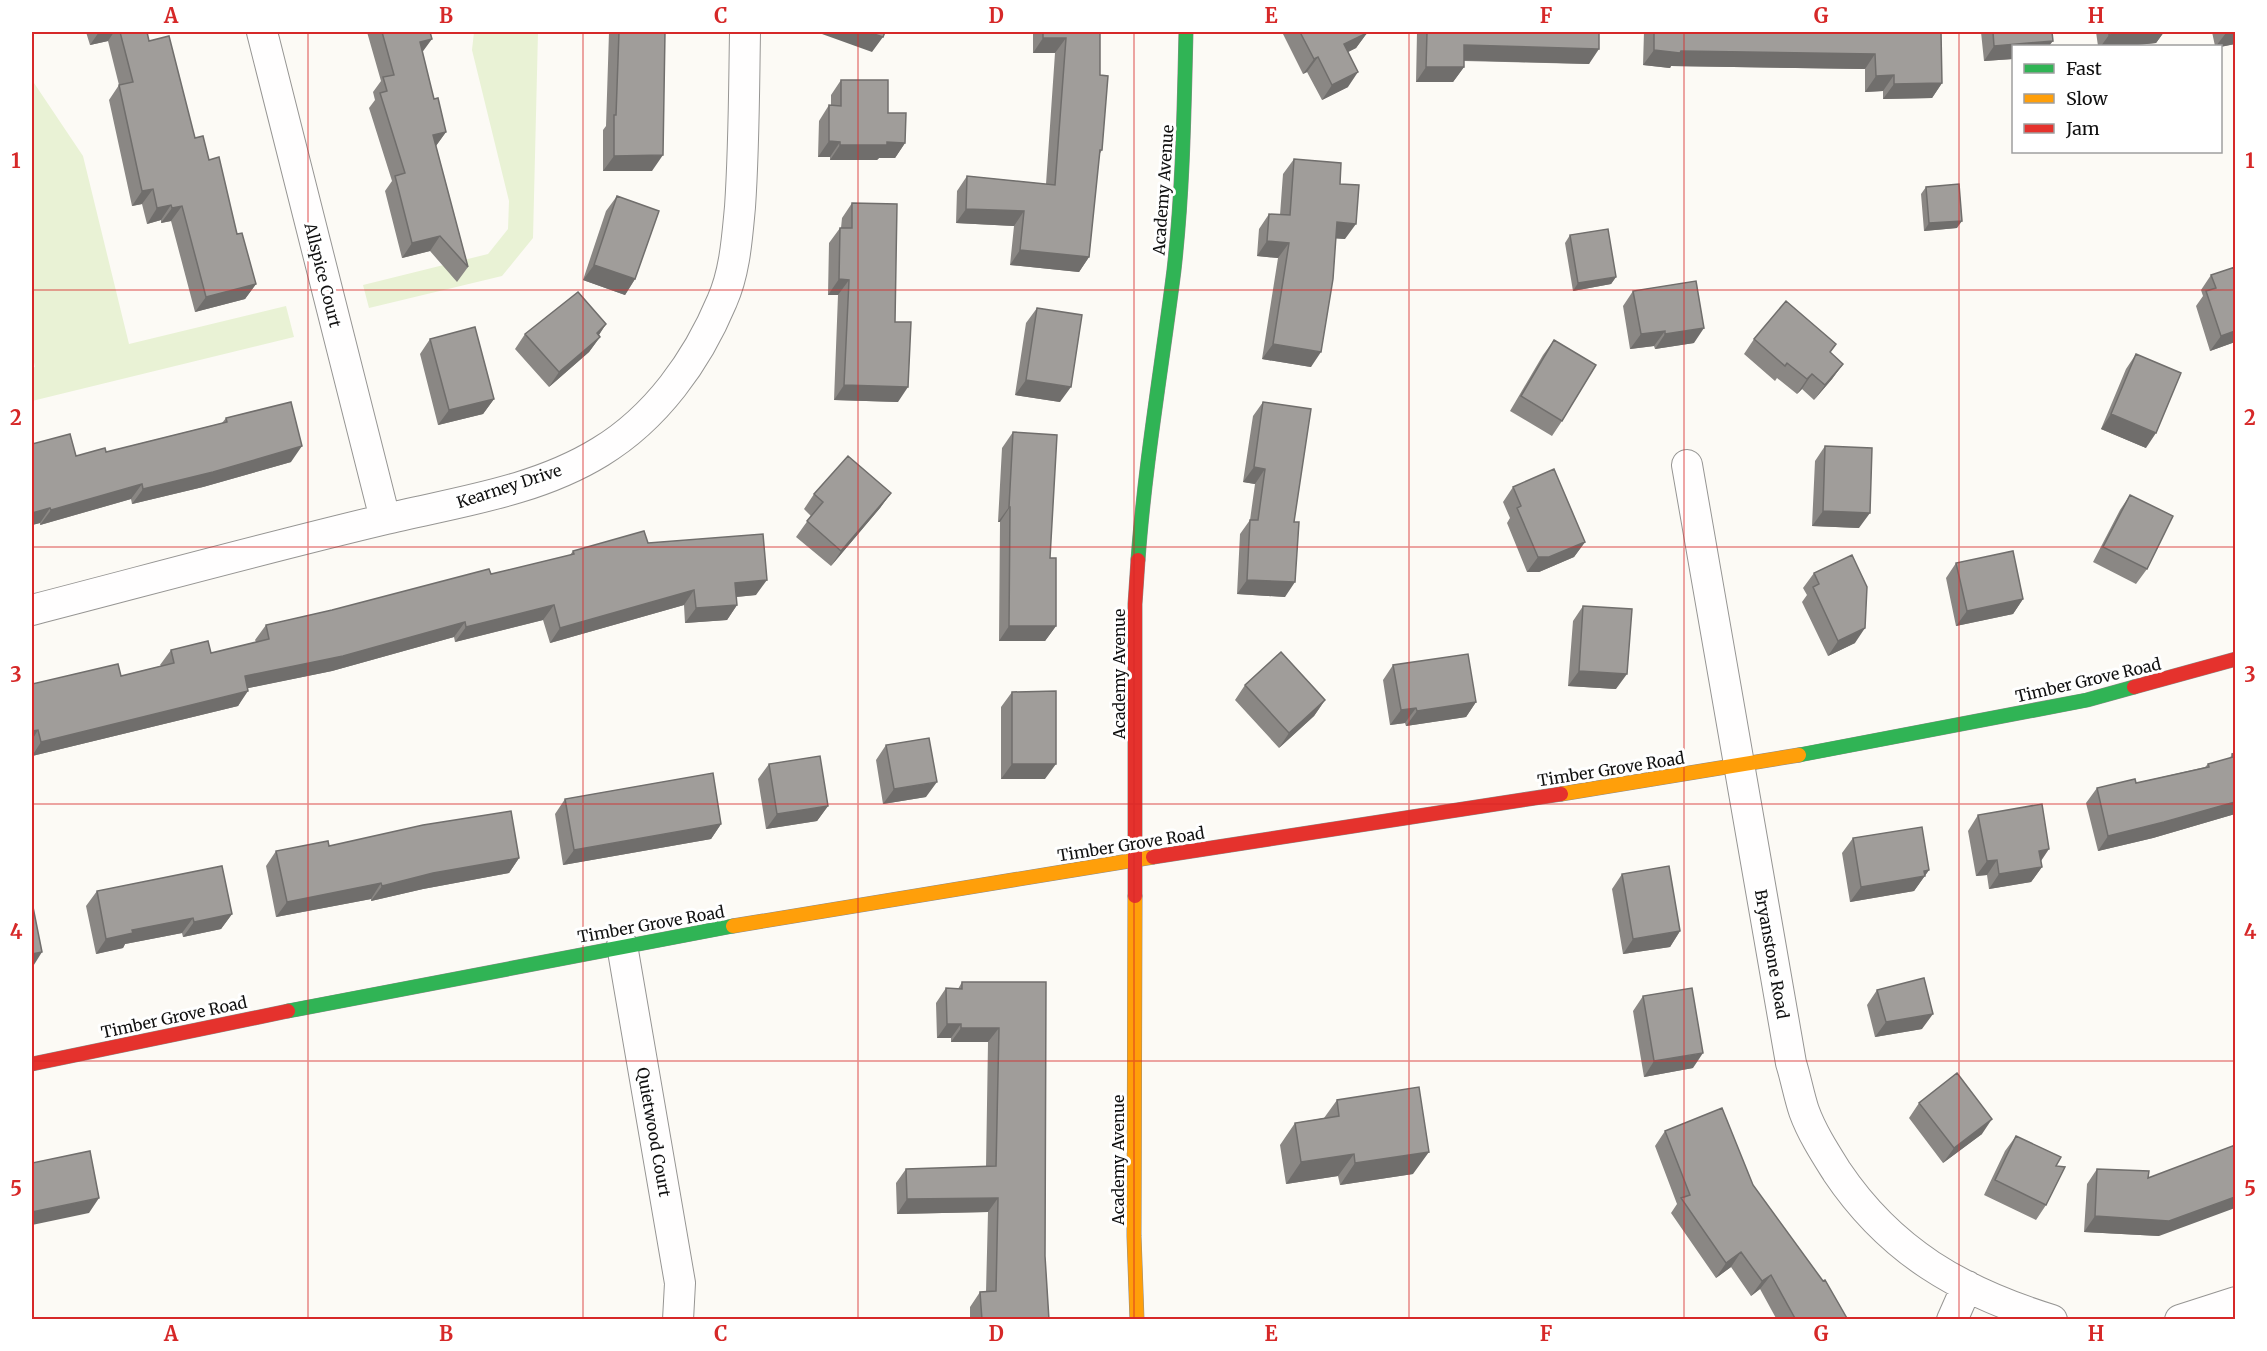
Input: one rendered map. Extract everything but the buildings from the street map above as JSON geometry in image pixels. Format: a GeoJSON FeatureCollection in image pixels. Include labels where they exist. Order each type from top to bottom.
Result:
{"type":"FeatureCollection","features":[{"type":"Feature","properties":{"kind":"street","name":"Allspice Court"},"geometry":{"type":"LineString","coordinates":[[262,32],[385,519]]}},
{"type":"Feature","properties":{"kind":"street","name":"Kearney Drive"},"geometry":{"type":"LineString","coordinates":[[32,610],[385,519],[482,497],[551,475],[600,452],[636,425],[674,387],[702,342],[723,299],[736,248],[742,175],[745,32]]}},
{"type":"Feature","properties":{"kind":"street","name":"Academy Avenue"},"geometry":{"type":"LineString","coordinates":[[1137,1320],[1134,1236],[1137,582],[1141,515],[1174,268],[1183,178],[1186,32]]}},
{"type":"Feature","properties":{"kind":"street","name":"Bryanstone Road"},"geometry":{"type":"LineString","coordinates":[[1687,465],[1791,1062],[1804,1112],[1823,1151],[1846,1185],[1877,1223],[1916,1258],[2010,1307],[2052,1320]]}},
{"type":"Feature","properties":{"kind":"street","name":"Timber Grove Road"},"geometry":{"type":"LineString","coordinates":[[32,1064],[209,1026],[622,945],[1136,860],[1740,766],[2088,700],[2235,659]]}},
{"type":"Feature","properties":{"kind":"street","name":"Quietwood Court"},"geometry":{"type":"LineString","coordinates":[[622,945],[680,1282],[678,1320]]}},
{"type":"Feature","properties":{"kind":"street"},"geometry":{"type":"LineString","coordinates":[[1952,1320],[1968,1287]]}},
{"type":"Feature","properties":{"kind":"street"},"geometry":{"type":"LineString","coordinates":[[2180,1320],[2235,1302]]}},
{"type":"Feature","properties":{"kind":"green space"},"geometry":{"type":"Polygon","coordinates":[[[474,32],[538,32],[533,238],[502,276],[369,308],[363,285],[488,254],[508,229],[509,201],[472,50],[474,32]]]}},
{"type":"Feature","properties":{"kind":"green space"},"geometry":{"type":"Polygon","coordinates":[[[32,80],[83,156],[129,344],[286,306],[294,337],[32,401],[32,368],[35,367],[32,353],[32,80]]]}},
{"type":"Feature","properties":{"kind":"traffic: fast"},"geometry":{"type":"LineString","coordinates":[[1138,560],[1149,451],[1177,240],[1183,151],[1186,32]]}},
{"type":"Feature","properties":{"kind":"traffic: fast"},"geometry":{"type":"LineString","coordinates":[[1799,755],[2087,700],[2134,687]]}},
{"type":"Feature","properties":{"kind":"traffic: fast"},"geometry":{"type":"LineString","coordinates":[[288,1011],[733,926]]}},
{"type":"Feature","properties":{"kind":"traffic: slow"},"geometry":{"type":"LineString","coordinates":[[1561,794],[1799,755]]}},
{"type":"Feature","properties":{"kind":"traffic: slow"},"geometry":{"type":"LineString","coordinates":[[733,926],[1153,857]]}},
{"type":"Feature","properties":{"kind":"traffic: slow"},"geometry":{"type":"LineString","coordinates":[[1135,896],[1134,1236],[1137,1320]]}},
{"type":"Feature","properties":{"kind":"traffic: jam"},"geometry":{"type":"LineString","coordinates":[[1135,896],[1135,604],[1138,560]]}},
{"type":"Feature","properties":{"kind":"traffic: jam"},"geometry":{"type":"LineString","coordinates":[[2134,687],[2236,659]]}},
{"type":"Feature","properties":{"kind":"traffic: jam"},"geometry":{"type":"LineString","coordinates":[[1153,857],[1561,794]]}},
{"type":"Feature","properties":{"kind":"traffic: jam"},"geometry":{"type":"LineString","coordinates":[[32,1064],[288,1011]]}}]}
